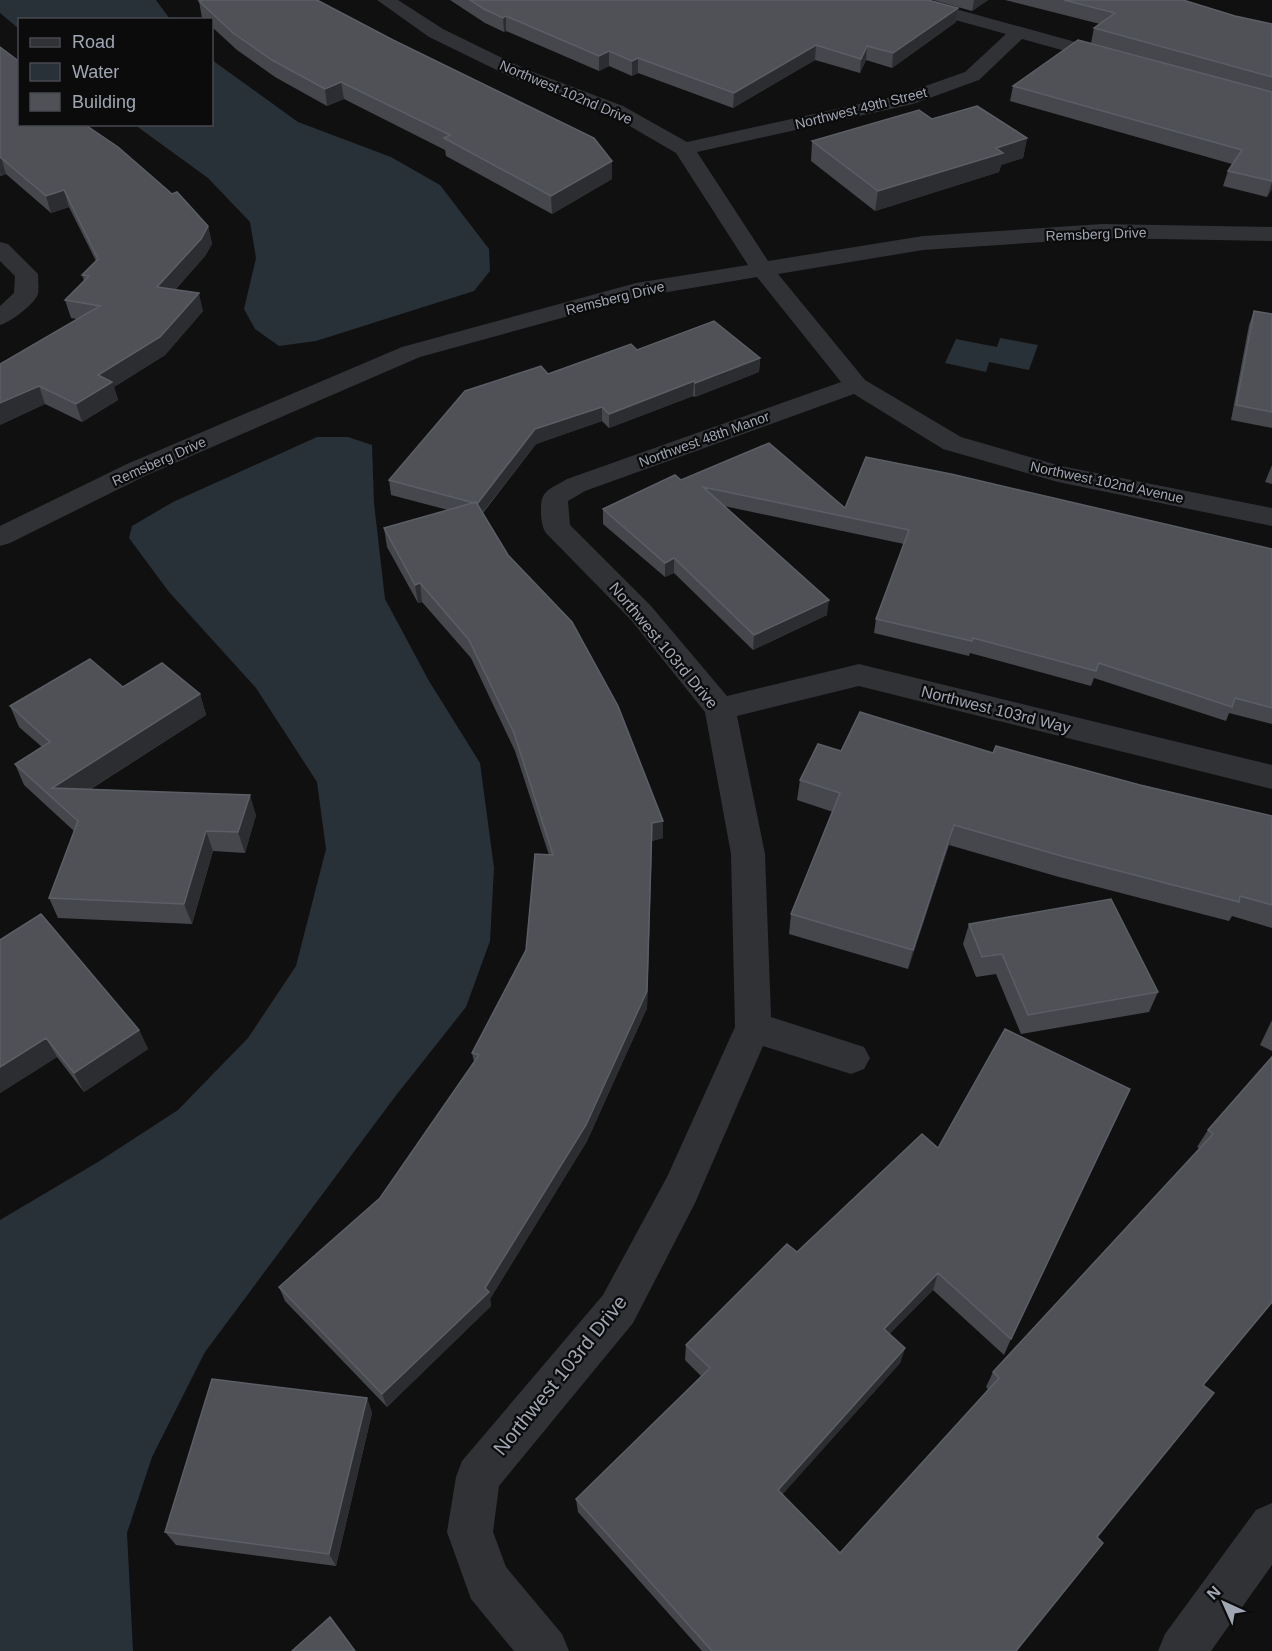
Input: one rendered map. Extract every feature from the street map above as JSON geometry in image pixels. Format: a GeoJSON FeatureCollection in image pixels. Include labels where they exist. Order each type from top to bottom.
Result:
{"type":"FeatureCollection","features":[{"type":"Feature","properties":{"kind":"street","name":"Northwest 102nd Drive"},"geometry":{"type":"LineString","coordinates":[[386,0],[436,33],[518,73],[616,110],[684,149],[762,269]]}},
{"type":"Feature","properties":{"kind":"street"},"geometry":{"type":"LineString","coordinates":[[903,0],[1125,62]]}},
{"type":"Feature","properties":{"kind":"street","name":"Northwest 49th Street"},"geometry":{"type":"LineString","coordinates":[[684,149],[906,100],[972,76],[1020,31]]}},
{"type":"Feature","properties":{"kind":"street","name":"Remsberg Drive"},"geometry":{"type":"LineString","coordinates":[[0,537],[136,470],[411,352],[636,290],[923,243],[1078,232],[1272,234]]}},
{"type":"Feature","properties":{"kind":"street"},"geometry":{"type":"LineString","coordinates":[[0,249],[27,274],[26,295],[0,318]]}},
{"type":"Feature","properties":{"kind":"street","name":"Northwest 102nd Avenue"},"geometry":{"type":"LineString","coordinates":[[762,269],[856,385],[952,443],[1058,474],[1272,517]]}},
{"type":"Feature","properties":{"kind":"street","name":"Northwest 48th Manor"},"geometry":{"type":"LineString","coordinates":[[554,498],[576,485],[856,385]]}},
{"type":"Feature","properties":{"kind":"street","name":"Northwest 103rd Drive"},"geometry":{"type":"LineString","coordinates":[[545,1651],[488,1582],[470,1532],[478,1477],[618,1309],[681,1190],[753,1026],[748,854],[720,709],[641,613],[556,527],[554,498]]}},
{"type":"Feature","properties":{"kind":"street","name":"Northwest 103rd Way"},"geometry":{"type":"LineString","coordinates":[[720,709],[859,675],[1272,777]]}},
{"type":"Feature","properties":{"kind":"street"},"geometry":{"type":"LineString","coordinates":[[753,1026],[851,1058]]}},
{"type":"Feature","properties":{"kind":"street"},"geometry":{"type":"LineString","coordinates":[[1182,1651],[1272,1526]]}},
{"type":"Feature","properties":{"kind":"water"},"geometry":{"type":"Polygon","coordinates":[[[0,0],[156,0],[169,18],[18,18],[18,28],[0,13],[0,0]]]}},
{"type":"Feature","properties":{"kind":"water"},"geometry":{"type":"Polygon","coordinates":[[[213,61],[298,122],[391,157],[440,185],[489,249],[490,271],[474,291],[316,341],[279,346],[255,329],[244,309],[256,258],[250,222],[208,178],[136,126],[213,126],[213,61]]]}},
{"type":"Feature","properties":{"kind":"water"},"geometry":{"type":"Polygon","coordinates":[[[1000,338],[1038,345],[1029,370],[989,362],[986,372],[945,363],[956,339],[997,347],[1000,338]]]}},
{"type":"Feature","properties":{"kind":"water"},"geometry":{"type":"Polygon","coordinates":[[[317,437],[348,437],[372,445],[374,503],[385,599],[429,681],[480,763],[494,868],[490,941],[466,1007],[394,1098],[205,1352],[152,1457],[127,1533],[133,1651],[0,1651],[0,1220],[98,1162],[178,1110],[248,1038],[296,966],[326,849],[317,782],[256,688],[169,592],[129,538],[132,526],[173,502],[317,437]]]}},
{"type":"Feature","properties":{"kind":"building"},"geometry":{"type":"Polygon","coordinates":[[[317,0],[393,40],[594,138],[612,161],[551,196],[444,138],[450,135],[341,82],[325,89],[272,60],[233,33],[199,1],[317,0]]]}},
{"type":"Feature","properties":{"kind":"building"},"geometry":{"type":"Polygon","coordinates":[[[470,0],[928,0],[958,8],[893,53],[867,46],[861,59],[816,45],[734,93],[638,58],[632,61],[609,51],[599,56],[506,16],[503,18],[470,0]]]}},
{"type":"Feature","properties":{"kind":"building"},"geometry":{"type":"Polygon","coordinates":[[[1064,0],[1183,0],[1235,16],[1272,24],[1272,77],[1094,28],[1115,13],[1064,0]]]}},
{"type":"Feature","properties":{"kind":"building"},"geometry":{"type":"Polygon","coordinates":[[[1078,40],[1272,92],[1272,181],[1228,171],[1242,150],[1013,86],[1078,40]]]}},
{"type":"Feature","properties":{"kind":"building"},"geometry":{"type":"Polygon","coordinates":[[[0,47],[18,60],[18,126],[87,126],[118,147],[172,194],[177,192],[208,226],[201,239],[157,287],[199,293],[160,337],[98,375],[112,382],[76,404],[39,386],[0,403],[0,364],[100,306],[65,300],[89,276],[82,275],[98,259],[64,190],[46,196],[0,157],[0,47]]]}},
{"type":"Feature","properties":{"kind":"building"},"geometry":{"type":"Polygon","coordinates":[[[977,106],[1027,138],[996,148],[1003,153],[878,191],[812,141],[919,110],[932,119],[977,106]]]}},
{"type":"Feature","properties":{"kind":"building"},"geometry":{"type":"Polygon","coordinates":[[[1254,311],[1272,314],[1272,412],[1236,405],[1254,311]]]}},
{"type":"Feature","properties":{"kind":"building"},"geometry":{"type":"Polygon","coordinates":[[[714,321],[760,358],[609,414],[602,407],[535,429],[477,504],[389,480],[465,391],[541,366],[548,374],[631,344],[637,350],[714,321]]]}},
{"type":"Feature","properties":{"kind":"building"},"geometry":{"type":"Polygon","coordinates":[[[769,443],[845,508],[866,457],[951,474],[1272,549],[1272,708],[1235,698],[1232,707],[1099,663],[1096,671],[973,638],[972,641],[876,619],[909,530],[703,487],[829,600],[754,635],[674,558],[665,563],[603,509],[675,475],[681,480],[769,443]]]}},
{"type":"Feature","properties":{"kind":"building"},"geometry":{"type":"Polygon","coordinates":[[[476,502],[508,555],[572,622],[618,706],[663,821],[652,823],[647,991],[586,1125],[485,1288],[489,1292],[382,1394],[279,1287],[380,1198],[479,1055],[472,1053],[526,950],[535,854],[553,855],[514,733],[469,640],[420,583],[415,585],[384,528],[476,502]]]}},
{"type":"Feature","properties":{"kind":"building"},"geometry":{"type":"Polygon","coordinates":[[[90,659],[123,687],[162,663],[200,694],[52,788],[250,795],[238,832],[206,831],[184,904],[49,898],[78,821],[15,764],[50,742],[10,706],[90,659]]]}},
{"type":"Feature","properties":{"kind":"building"},"geometry":{"type":"Polygon","coordinates":[[[860,712],[993,753],[996,746],[1140,785],[1272,816],[1272,905],[1240,896],[1239,902],[1065,857],[954,825],[913,950],[791,914],[840,793],[800,780],[818,744],[841,751],[860,712]]]}},
{"type":"Feature","properties":{"kind":"building"},"geometry":{"type":"Polygon","coordinates":[[[1111,899],[1158,992],[1028,1015],[1002,954],[982,957],[969,924],[1111,899]]]}},
{"type":"Feature","properties":{"kind":"building"},"geometry":{"type":"Polygon","coordinates":[[[41,914],[139,1030],[74,1073],[46,1038],[0,1067],[0,940],[41,914]]]}},
{"type":"Feature","properties":{"kind":"building"},"geometry":{"type":"Polygon","coordinates":[[[1005,1029],[1130,1089],[1011,1339],[938,1273],[884,1329],[905,1348],[778,1490],[840,1553],[999,1378],[993,1372],[1213,1134],[1208,1130],[1272,1057],[1272,1302],[1203,1385],[1214,1393],[1097,1537],[1103,1543],[1016,1651],[712,1651],[576,1499],[710,1368],[686,1345],[787,1244],[797,1252],[922,1134],[938,1148],[1005,1029]]]}},
{"type":"Feature","properties":{"kind":"building"},"geometry":{"type":"Polygon","coordinates":[[[212,1379],[367,1398],[329,1554],[165,1532],[212,1379]]]}},
{"type":"Feature","properties":{"kind":"building"},"geometry":{"type":"Polygon","coordinates":[[[330,1617],[355,1651],[292,1651],[330,1617]]]}}]}
